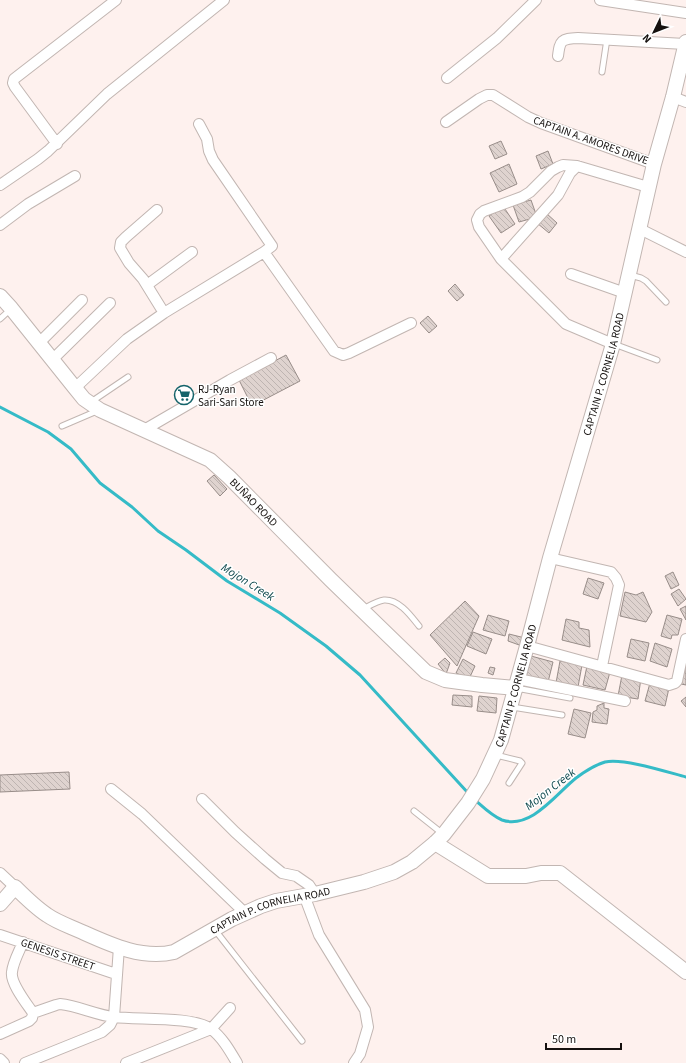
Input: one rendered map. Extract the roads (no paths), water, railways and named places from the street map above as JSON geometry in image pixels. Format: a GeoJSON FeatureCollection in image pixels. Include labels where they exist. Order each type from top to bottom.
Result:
{"type":"FeatureCollection","features":[{"type":"Feature","properties":{"kind":"street"},"geometry":{"type":"LineString","coordinates":[[57,144],[15,87],[13,83],[14,78],[116,0]]}},
{"type":"Feature","properties":{"kind":"street"},"geometry":{"type":"LineString","coordinates":[[0,185],[57,144],[107,94],[224,0]]}},
{"type":"Feature","properties":{"kind":"street"},"geometry":{"type":"LineString","coordinates":[[447,78],[497,38],[536,0]]}},
{"type":"Feature","properties":{"kind":"street"},"geometry":{"type":"LineString","coordinates":[[600,0],[686,13]]}},
{"type":"Feature","properties":{"kind":"street"},"geometry":{"type":"LineString","coordinates":[[558,56],[559,46],[565,39],[578,38],[686,43]]}},
{"type":"Feature","properties":{"kind":"street","name":"CAPTAIN P. CORNELIA ROAD"},"geometry":{"type":"LineString","coordinates":[[15,887],[48,916],[71,927],[119,947],[141,953],[166,954],[174,952],[260,906],[276,901],[364,882],[394,872],[412,862],[440,838],[472,797],[483,780],[501,740],[550,558],[613,344],[654,164],[680,100],[686,43]]}},
{"type":"Feature","properties":{"kind":"street","name":"CAPTAIN A. AMORES DRIVE"},"geometry":{"type":"LineString","coordinates":[[446,122],[479,99],[487,95],[493,95],[528,117],[541,123],[654,164]]}},
{"type":"Feature","properties":{"kind":"street"},"geometry":{"type":"LineString","coordinates":[[75,388],[127,339],[164,313],[272,246],[213,160],[209,151],[207,139],[199,124]]}},
{"type":"Feature","properties":{"kind":"street"},"geometry":{"type":"LineString","coordinates":[[613,344],[566,324],[501,259],[479,227],[477,220],[480,214],[484,211],[522,197],[530,192],[552,171],[563,165],[578,166],[648,187]]}},
{"type":"Feature","properties":{"kind":"street"},"geometry":{"type":"LineString","coordinates":[[501,259],[558,195],[570,173],[578,166]]}},
{"type":"Feature","properties":{"kind":"street"},"geometry":{"type":"LineString","coordinates":[[0,225],[28,204],[75,176]]}},
{"type":"Feature","properties":{"kind":"street"},"geometry":{"type":"LineString","coordinates":[[157,210],[121,242],[120,248],[129,263],[147,285],[164,313]]}},
{"type":"Feature","properties":{"kind":"street"},"geometry":{"type":"LineString","coordinates":[[640,229],[686,252]]}},
{"type":"Feature","properties":{"kind":"street"},"geometry":{"type":"LineString","coordinates":[[147,285],[192,252]]}},
{"type":"Feature","properties":{"kind":"street"},"geometry":{"type":"LineString","coordinates":[[264,252],[334,351],[343,355],[349,353],[411,322]]}},
{"type":"Feature","properties":{"kind":"street"},"geometry":{"type":"LineString","coordinates":[[570,274],[625,293]]}},
{"type":"Feature","properties":{"kind":"street","name":"BUÑAO ROAD"},"geometry":{"type":"LineString","coordinates":[[0,296],[84,399],[144,430],[210,460],[426,672],[445,680],[482,686],[517,684]]}},
{"type":"Feature","properties":{"kind":"street"},"geometry":{"type":"LineString","coordinates":[[39,343],[82,300]]}},
{"type":"Feature","properties":{"kind":"street"},"geometry":{"type":"LineString","coordinates":[[52,360],[110,303]]}},
{"type":"Feature","properties":{"kind":"street"},"geometry":{"type":"LineString","coordinates":[[144,430],[271,358]]}},
{"type":"Feature","properties":{"kind":"street"},"geometry":{"type":"LineString","coordinates":[[550,558],[611,572],[619,584],[602,666]]}},
{"type":"Feature","properties":{"kind":"street"},"geometry":{"type":"LineString","coordinates":[[527,646],[672,685],[677,681],[684,655],[686,639]]}},
{"type":"Feature","properties":{"kind":"street"},"geometry":{"type":"LineString","coordinates":[[517,684],[625,701]]}},
{"type":"Feature","properties":{"kind":"street"},"geometry":{"type":"LineString","coordinates":[[111,789],[147,818],[245,913]]}},
{"type":"Feature","properties":{"kind":"street"},"geometry":{"type":"LineString","coordinates":[[202,799],[235,832],[282,873],[296,876],[309,885],[309,894],[319,935],[365,1010],[368,1027],[360,1054],[355,1062]]}},
{"type":"Feature","properties":{"kind":"street"},"geometry":{"type":"LineString","coordinates":[[440,838],[488,876],[526,876],[542,873],[560,873],[686,972]]}},
{"type":"Feature","properties":{"kind":"street"},"geometry":{"type":"LineString","coordinates":[[0,873],[15,887],[0,904]]}},
{"type":"Feature","properties":{"kind":"street","name":"GENESIS STREET"},"geometry":{"type":"LineString","coordinates":[[0,934],[116,974]]}},
{"type":"Feature","properties":{"kind":"street"},"geometry":{"type":"LineString","coordinates":[[0,1034],[29,1021],[32,1018],[33,1013],[16,986],[11,974],[23,942]]}},
{"type":"Feature","properties":{"kind":"street"},"geometry":{"type":"LineString","coordinates":[[25,1063],[102,1032],[110,1025],[114,1017],[119,947]]}},
{"type":"Feature","properties":{"kind":"street"},"geometry":{"type":"LineString","coordinates":[[33,1013],[60,1004],[114,1017],[182,1021],[203,1025],[211,1029],[224,1044],[234,1062]]}},
{"type":"Feature","properties":{"kind":"street"},"geometry":{"type":"LineString","coordinates":[[126,1063],[211,1029],[230,1008]]}},
{"type":"Feature","properties":{"kind":"street"},"geometry":{"type":"LineString","coordinates":[[0,1059],[4,1063]]}},
{"type":"Feature","properties":{"kind":"lane"},"geometry":{"type":"LineString","coordinates":[[602,72],[607,40]]}},
{"type":"Feature","properties":{"kind":"lane"},"geometry":{"type":"LineString","coordinates":[[629,275],[646,281],[666,302]]}},
{"type":"Feature","properties":{"kind":"lane"},"geometry":{"type":"LineString","coordinates":[[0,319],[11,308]]}},
{"type":"Feature","properties":{"kind":"lane"},"geometry":{"type":"LineString","coordinates":[[613,344],[657,360]]}},
{"type":"Feature","properties":{"kind":"lane"},"geometry":{"type":"LineString","coordinates":[[62,426],[95,406],[128,377]]}},
{"type":"Feature","properties":{"kind":"lane"},"geometry":{"type":"LineString","coordinates":[[362,610],[384,600],[391,601],[400,605],[420,626]]}},
{"type":"Feature","properties":{"kind":"lane"},"geometry":{"type":"LineString","coordinates":[[517,684],[570,698]]}},
{"type":"Feature","properties":{"kind":"lane"},"geometry":{"type":"LineString","coordinates":[[510,707],[562,715]]}},
{"type":"Feature","properties":{"kind":"lane"},"geometry":{"type":"LineString","coordinates":[[495,755],[520,761],[522,763],[509,783]]}},
{"type":"Feature","properties":{"kind":"lane"},"geometry":{"type":"LineString","coordinates":[[414,811],[440,838]]}},
{"type":"Feature","properties":{"kind":"lane"},"geometry":{"type":"LineString","coordinates":[[214,930],[302,1041]]}},
{"type":"Feature","properties":{"kind":"waterway","name":"Mojon Creek"},"geometry":{"type":"LineString","coordinates":[[0,407],[48,432],[71,449],[100,483],[132,507],[158,531],[227,581],[280,613],[326,646],[360,675],[469,794]]}},
{"type":"Feature","properties":{"kind":"waterway","name":"Mojon Creek"},"geometry":{"type":"LineString","coordinates":[[475,800],[498,818],[513,822],[523,820],[533,815],[552,801],[576,778],[597,765],[605,762],[613,761],[634,764],[686,777]]}},
{"type":"Feature","properties":{"kind":"place","name":"RJ-Ryan Sari-Sari Store"},"geometry":{"type":"Point","coordinates":[184,395]}}]}
